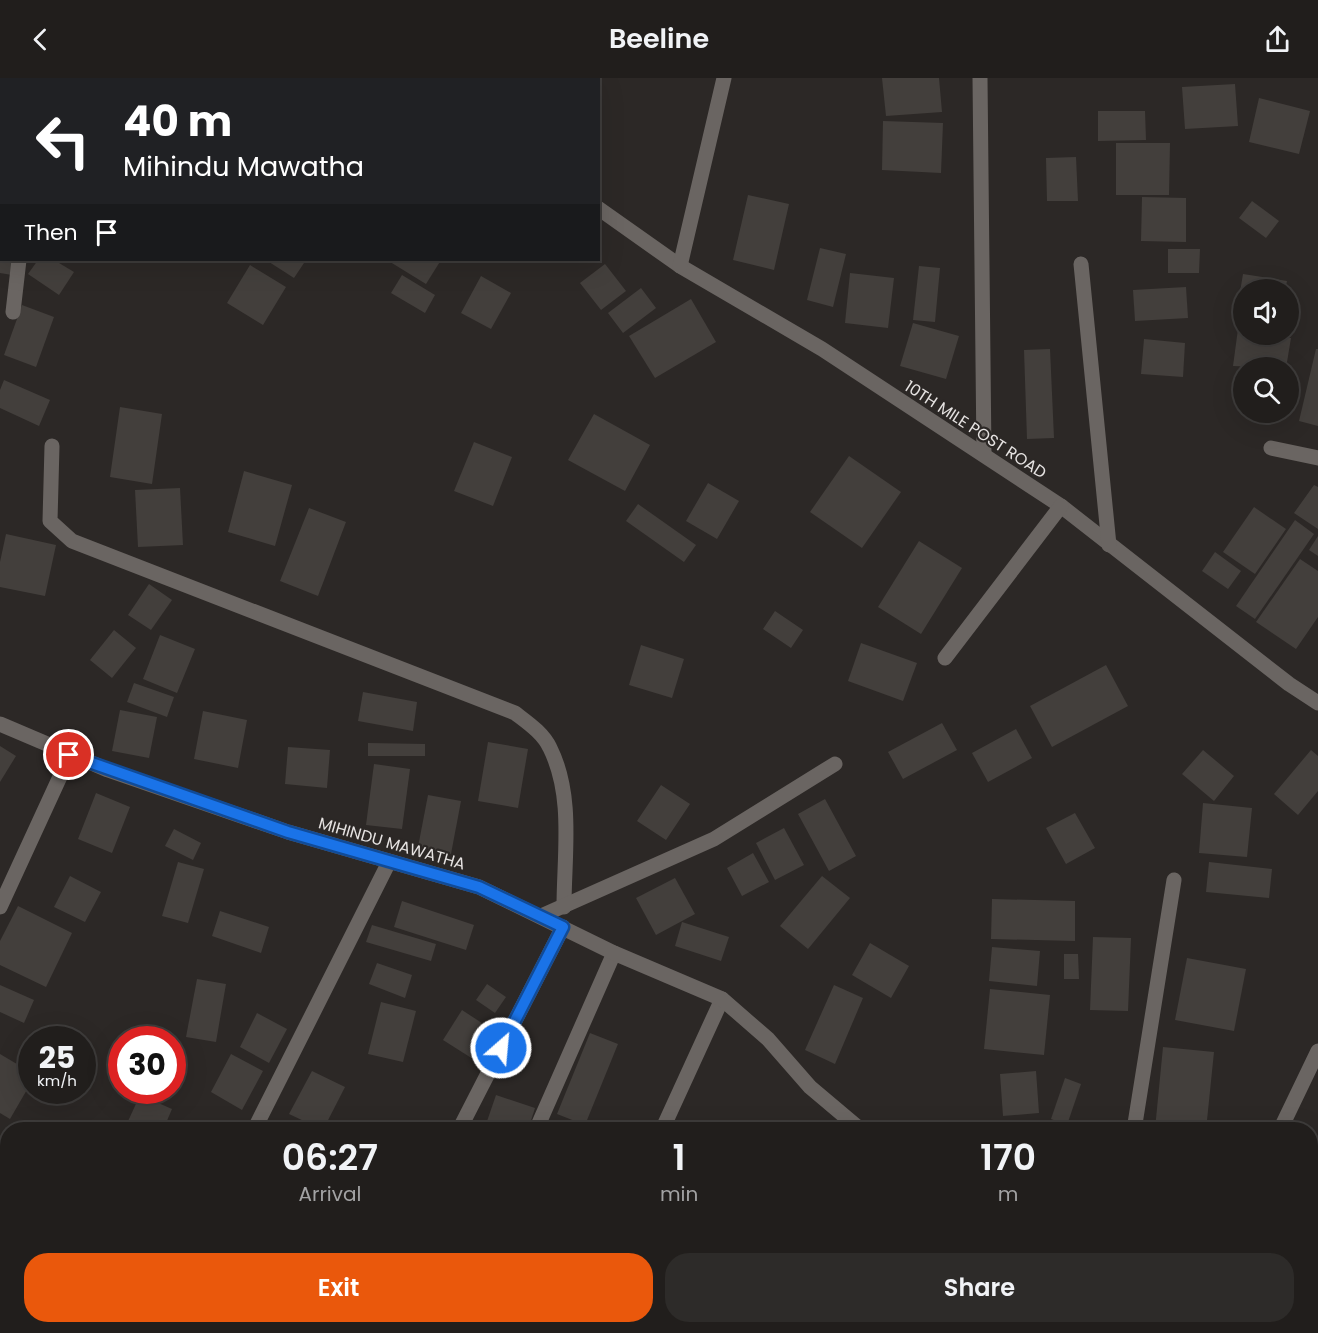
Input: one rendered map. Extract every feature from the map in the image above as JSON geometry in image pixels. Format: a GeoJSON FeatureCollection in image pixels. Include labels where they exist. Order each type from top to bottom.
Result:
{"type":"FeatureCollection","features":[{"type":"Feature","properties":{"kind":"street"},"geometry":{"type":"LineString","coordinates":[[680,266],[724,78]]}},
{"type":"Feature","properties":{"kind":"street"},"geometry":{"type":"LineString","coordinates":[[980,78],[984,455]]}},
{"type":"Feature","properties":{"kind":"street","name":"10TH MILE POST ROAD"},"geometry":{"type":"LineString","coordinates":[[600,209],[680,266],[822,349],[1061,506],[1289,684],[1318,703]]}},
{"type":"Feature","properties":{"kind":"street"},"geometry":{"type":"LineString","coordinates":[[13,312],[20,261]]}},
{"type":"Feature","properties":{"kind":"street"},"geometry":{"type":"LineString","coordinates":[[1081,264],[1109,545]]}},
{"type":"Feature","properties":{"kind":"street"},"geometry":{"type":"LineString","coordinates":[[52,446],[50,521],[72,541],[514,713],[535,728],[550,747],[565,787],[564,907]]}},
{"type":"Feature","properties":{"kind":"street"},"geometry":{"type":"LineString","coordinates":[[1271,448],[1318,458]]}},
{"type":"Feature","properties":{"kind":"street"},"geometry":{"type":"LineString","coordinates":[[945,658],[1061,506]]}},
{"type":"Feature","properties":{"kind":"street","name":"MIHINDU MAWATHA"},"geometry":{"type":"LineString","coordinates":[[0,724],[69,755],[277,828],[479,887],[614,953],[722,999],[768,1039],[810,1087],[852,1122]]}},
{"type":"Feature","properties":{"kind":"street"},"geometry":{"type":"LineString","coordinates":[[0,907],[69,755]]}},
{"type":"Feature","properties":{"kind":"street"},"geometry":{"type":"LineString","coordinates":[[541,916],[714,839],[835,764]]}},
{"type":"Feature","properties":{"kind":"street"},"geometry":{"type":"LineString","coordinates":[[258,1122],[389,862]]}},
{"type":"Feature","properties":{"kind":"street"},"geometry":{"type":"LineString","coordinates":[[1135,1122],[1174,880]]}},
{"type":"Feature","properties":{"kind":"street"},"geometry":{"type":"LineString","coordinates":[[463,1122],[563,927]]}},
{"type":"Feature","properties":{"kind":"street"},"geometry":{"type":"LineString","coordinates":[[540,1122],[614,953]]}},
{"type":"Feature","properties":{"kind":"street"},"geometry":{"type":"LineString","coordinates":[[666,1122],[722,999]]}},
{"type":"Feature","properties":{"kind":"street"},"geometry":{"type":"LineString","coordinates":[[1284,1122],[1318,1051]]}},
{"type":"Feature","properties":{"kind":"building"},"geometry":{"type":"Polygon","coordinates":[[[882,78],[939,78],[942,112],[886,116],[882,78]]]}},
{"type":"Feature","properties":{"kind":"building"},"geometry":{"type":"Polygon","coordinates":[[[1235,84],[1238,126],[1185,129],[1182,87],[1235,84]]]}},
{"type":"Feature","properties":{"kind":"building"},"geometry":{"type":"Polygon","coordinates":[[[1259,98],[1310,111],[1299,154],[1249,142],[1259,98]]]}},
{"type":"Feature","properties":{"kind":"building"},"geometry":{"type":"Polygon","coordinates":[[[1098,111],[1145,111],[1146,140],[1098,141],[1098,111]]]}},
{"type":"Feature","properties":{"kind":"building"},"geometry":{"type":"Polygon","coordinates":[[[883,121],[943,123],[941,173],[882,170],[883,121]]]}},
{"type":"Feature","properties":{"kind":"building"},"geometry":{"type":"Polygon","coordinates":[[[1116,143],[1170,143],[1169,195],[1116,195],[1116,143]]]}},
{"type":"Feature","properties":{"kind":"building"},"geometry":{"type":"Polygon","coordinates":[[[1076,157],[1078,201],[1047,201],[1046,158],[1076,157]]]}},
{"type":"Feature","properties":{"kind":"building"},"geometry":{"type":"Polygon","coordinates":[[[748,195],[789,204],[774,270],[733,260],[748,195]]]}},
{"type":"Feature","properties":{"kind":"building"},"geometry":{"type":"Polygon","coordinates":[[[1142,197],[1186,198],[1186,242],[1141,241],[1142,197]]]}},
{"type":"Feature","properties":{"kind":"building"},"geometry":{"type":"Polygon","coordinates":[[[1252,201],[1279,221],[1266,238],[1239,218],[1252,201]]]}},
{"type":"Feature","properties":{"kind":"building"},"geometry":{"type":"Polygon","coordinates":[[[820,248],[846,254],[833,307],[807,300],[820,248]]]}},
{"type":"Feature","properties":{"kind":"building"},"geometry":{"type":"Polygon","coordinates":[[[1168,249],[1200,249],[1199,273],[1168,273],[1168,249]]]}},
{"type":"Feature","properties":{"kind":"building"},"geometry":{"type":"Polygon","coordinates":[[[0,261],[14,261],[12,275],[0,273],[0,261]]]}},
{"type":"Feature","properties":{"kind":"building"},"geometry":{"type":"Polygon","coordinates":[[[37,261],[56,261],[74,272],[59,295],[28,274],[37,261]]]}},
{"type":"Feature","properties":{"kind":"building"},"geometry":{"type":"Polygon","coordinates":[[[268,261],[305,261],[294,278],[268,261]]]}},
{"type":"Feature","properties":{"kind":"building"},"geometry":{"type":"Polygon","coordinates":[[[389,261],[440,261],[426,284],[389,261]]]}},
{"type":"Feature","properties":{"kind":"building"},"geometry":{"type":"Polygon","coordinates":[[[605,264],[626,291],[601,310],[580,283],[605,264]]]}},
{"type":"Feature","properties":{"kind":"building"},"geometry":{"type":"Polygon","coordinates":[[[250,265],[286,287],[263,325],[227,303],[250,265]]]}},
{"type":"Feature","properties":{"kind":"building"},"geometry":{"type":"Polygon","coordinates":[[[919,266],[940,268],[935,322],[913,320],[919,266]]]}},
{"type":"Feature","properties":{"kind":"building"},"geometry":{"type":"Polygon","coordinates":[[[850,273],[894,278],[888,328],[845,323],[850,273]]]}},
{"type":"Feature","properties":{"kind":"building"},"geometry":{"type":"Polygon","coordinates":[[[1243,274],[1274,279],[1242,279],[1243,274]]]}},
{"type":"Feature","properties":{"kind":"building"},"geometry":{"type":"Polygon","coordinates":[[[402,275],[435,295],[425,313],[391,293],[402,275]]]}},
{"type":"Feature","properties":{"kind":"building"},"geometry":{"type":"Polygon","coordinates":[[[481,276],[511,293],[491,329],[461,313],[481,276]]]}},
{"type":"Feature","properties":{"kind":"building"},"geometry":{"type":"Polygon","coordinates":[[[1186,287],[1188,318],[1135,321],[1133,290],[1186,287]]]}},
{"type":"Feature","properties":{"kind":"building"},"geometry":{"type":"Polygon","coordinates":[[[641,288],[656,308],[623,333],[608,313],[641,288]]]}},
{"type":"Feature","properties":{"kind":"building"},"geometry":{"type":"Polygon","coordinates":[[[691,299],[716,342],[655,378],[629,336],[691,299]]]}},
{"type":"Feature","properties":{"kind":"building"},"geometry":{"type":"Polygon","coordinates":[[[22,305],[54,317],[36,367],[4,355],[22,305]]]}},
{"type":"Feature","properties":{"kind":"building"},"geometry":{"type":"Polygon","coordinates":[[[913,323],[959,336],[946,379],[900,366],[913,323]]]}},
{"type":"Feature","properties":{"kind":"building"},"geometry":{"type":"Polygon","coordinates":[[[1144,339],[1185,343],[1183,377],[1141,374],[1144,339]]]}},
{"type":"Feature","properties":{"kind":"building"},"geometry":{"type":"Polygon","coordinates":[[[1236,345],[1290,345],[1288,357],[1234,357],[1236,345]]]}},
{"type":"Feature","properties":{"kind":"building"},"geometry":{"type":"Polygon","coordinates":[[[1050,349],[1054,438],[1027,439],[1024,350],[1050,349]]]}},
{"type":"Feature","properties":{"kind":"building"},"geometry":{"type":"Polygon","coordinates":[[[1316,349],[1318,349],[1318,426],[1299,421],[1316,349]]]}},
{"type":"Feature","properties":{"kind":"building"},"geometry":{"type":"Polygon","coordinates":[[[4,380],[50,400],[39,426],[0,408],[0,390],[4,380]]]}},
{"type":"Feature","properties":{"kind":"building"},"geometry":{"type":"Polygon","coordinates":[[[120,407],[162,414],[152,484],[110,477],[120,407]]]}},
{"type":"Feature","properties":{"kind":"building"},"geometry":{"type":"Polygon","coordinates":[[[594,414],[650,445],[625,491],[568,460],[594,414]]]}},
{"type":"Feature","properties":{"kind":"building"},"geometry":{"type":"Polygon","coordinates":[[[474,442],[512,457],[493,506],[454,491],[474,442]]]}},
{"type":"Feature","properties":{"kind":"building"},"geometry":{"type":"Polygon","coordinates":[[[849,456],[901,492],[862,548],[810,512],[849,456]]]}},
{"type":"Feature","properties":{"kind":"building"},"geometry":{"type":"Polygon","coordinates":[[[244,471],[292,485],[275,546],[228,532],[244,471]]]}},
{"type":"Feature","properties":{"kind":"building"},"geometry":{"type":"Polygon","coordinates":[[[708,483],[739,501],[717,539],[686,521],[708,483]]]}},
{"type":"Feature","properties":{"kind":"building"},"geometry":{"type":"Polygon","coordinates":[[[1314,485],[1318,487],[1318,529],[1294,513],[1314,485]]]}},
{"type":"Feature","properties":{"kind":"building"},"geometry":{"type":"Polygon","coordinates":[[[180,488],[183,545],[138,547],[135,490],[180,488]]]}},
{"type":"Feature","properties":{"kind":"building"},"geometry":{"type":"Polygon","coordinates":[[[638,504],[696,545],[684,562],[626,521],[638,504]]]}},
{"type":"Feature","properties":{"kind":"building"},"geometry":{"type":"Polygon","coordinates":[[[1254,507],[1286,529],[1255,574],[1223,552],[1254,507]]]}},
{"type":"Feature","properties":{"kind":"building"},"geometry":{"type":"Polygon","coordinates":[[[309,508],[346,522],[318,596],[280,581],[309,508]]]}},
{"type":"Feature","properties":{"kind":"building"},"geometry":{"type":"Polygon","coordinates":[[[1295,520],[1314,534],[1255,619],[1236,606],[1295,520]]]}},
{"type":"Feature","properties":{"kind":"building"},"geometry":{"type":"Polygon","coordinates":[[[6,534],[56,545],[45,596],[0,587],[0,562],[6,534]]]}},
{"type":"Feature","properties":{"kind":"building"},"geometry":{"type":"Polygon","coordinates":[[[1318,536],[1318,556],[1309,550],[1318,536]]]}},
{"type":"Feature","properties":{"kind":"building"},"geometry":{"type":"Polygon","coordinates":[[[919,541],[962,568],[921,634],[878,607],[919,541]]]}},
{"type":"Feature","properties":{"kind":"building"},"geometry":{"type":"Polygon","coordinates":[[[1215,552],[1241,571],[1228,589],[1202,571],[1215,552]]]}},
{"type":"Feature","properties":{"kind":"building"},"geometry":{"type":"Polygon","coordinates":[[[1300,559],[1318,571],[1318,617],[1296,649],[1256,622],[1300,559]]]}},
{"type":"Feature","properties":{"kind":"building"},"geometry":{"type":"Polygon","coordinates":[[[149,584],[172,600],[151,630],[128,615],[149,584]]]}},
{"type":"Feature","properties":{"kind":"building"},"geometry":{"type":"Polygon","coordinates":[[[775,611],[803,630],[791,648],[763,629],[775,611]]]}},
{"type":"Feature","properties":{"kind":"building"},"geometry":{"type":"Polygon","coordinates":[[[114,630],[136,648],[112,678],[90,660],[114,630]]]}},
{"type":"Feature","properties":{"kind":"building"},"geometry":{"type":"Polygon","coordinates":[[[160,635],[195,649],[177,693],[143,679],[160,635]]]}},
{"type":"Feature","properties":{"kind":"building"},"geometry":{"type":"Polygon","coordinates":[[[861,643],[917,663],[903,701],[848,681],[861,643]]]}},
{"type":"Feature","properties":{"kind":"building"},"geometry":{"type":"Polygon","coordinates":[[[641,645],[684,659],[672,698],[629,685],[641,645]]]}},
{"type":"Feature","properties":{"kind":"building"},"geometry":{"type":"Polygon","coordinates":[[[1106,665],[1128,706],[1052,747],[1030,706],[1106,665]]]}},
{"type":"Feature","properties":{"kind":"building"},"geometry":{"type":"Polygon","coordinates":[[[134,683],[174,697],[167,717],[127,702],[134,683]]]}},
{"type":"Feature","properties":{"kind":"building"},"geometry":{"type":"Polygon","coordinates":[[[363,692],[417,702],[413,731],[358,721],[363,692]]]}},
{"type":"Feature","properties":{"kind":"building"},"geometry":{"type":"Polygon","coordinates":[[[120,710],[157,717],[149,758],[112,751],[120,710]]]}},
{"type":"Feature","properties":{"kind":"building"},"geometry":{"type":"Polygon","coordinates":[[[203,711],[247,720],[238,768],[194,759],[203,711]]]}},
{"type":"Feature","properties":{"kind":"building"},"geometry":{"type":"Polygon","coordinates":[[[942,723],[957,750],[903,779],[888,752],[942,723]]]}},
{"type":"Feature","properties":{"kind":"building"},"geometry":{"type":"Polygon","coordinates":[[[1016,729],[1032,758],[988,782],[972,753],[1016,729]]]}},
{"type":"Feature","properties":{"kind":"building"},"geometry":{"type":"Polygon","coordinates":[[[488,742],[528,749],[518,808],[478,801],[488,742]]]}},
{"type":"Feature","properties":{"kind":"building"},"geometry":{"type":"Polygon","coordinates":[[[368,743],[425,744],[425,756],[368,756],[368,743]]]}},
{"type":"Feature","properties":{"kind":"building"},"geometry":{"type":"Polygon","coordinates":[[[0,746],[16,756],[0,782],[0,746]]]}},
{"type":"Feature","properties":{"kind":"building"},"geometry":{"type":"Polygon","coordinates":[[[288,747],[330,750],[327,788],[285,784],[288,747]]]}},
{"type":"Feature","properties":{"kind":"building"},"geometry":{"type":"Polygon","coordinates":[[[1203,750],[1234,776],[1214,801],[1182,774],[1203,750]]]}},
{"type":"Feature","properties":{"kind":"building"},"geometry":{"type":"Polygon","coordinates":[[[1311,750],[1318,756],[1318,791],[1298,815],[1274,794],[1311,750]]]}},
{"type":"Feature","properties":{"kind":"building"},"geometry":{"type":"Polygon","coordinates":[[[374,764],[410,769],[402,829],[366,825],[374,764]]]}},
{"type":"Feature","properties":{"kind":"building"},"geometry":{"type":"Polygon","coordinates":[[[661,785],[690,804],[666,840],[637,821],[661,785]]]}},
{"type":"Feature","properties":{"kind":"building"},"geometry":{"type":"Polygon","coordinates":[[[96,793],[130,807],[112,853],[78,839],[96,793]]]}},
{"type":"Feature","properties":{"kind":"building"},"geometry":{"type":"Polygon","coordinates":[[[428,795],[461,801],[451,854],[418,847],[428,795]]]}},
{"type":"Feature","properties":{"kind":"building"},"geometry":{"type":"Polygon","coordinates":[[[825,799],[856,856],[829,871],[798,814],[825,799]]]}},
{"type":"Feature","properties":{"kind":"building"},"geometry":{"type":"Polygon","coordinates":[[[1203,803],[1252,808],[1247,857],[1199,853],[1203,803]]]}},
{"type":"Feature","properties":{"kind":"building"},"geometry":{"type":"Polygon","coordinates":[[[1075,813],[1095,848],[1066,864],[1046,828],[1075,813]]]}},
{"type":"Feature","properties":{"kind":"building"},"geometry":{"type":"Polygon","coordinates":[[[784,828],[804,865],[775,880],[756,843],[784,828]]]}},
{"type":"Feature","properties":{"kind":"building"},"geometry":{"type":"Polygon","coordinates":[[[174,829],[201,843],[193,860],[165,846],[174,829]]]}},
{"type":"Feature","properties":{"kind":"building"},"geometry":{"type":"Polygon","coordinates":[[[753,853],[769,882],[742,896],[727,868],[753,853]]]}},
{"type":"Feature","properties":{"kind":"building"},"geometry":{"type":"Polygon","coordinates":[[[178,862],[204,869],[188,923],[162,916],[178,862]]]}},
{"type":"Feature","properties":{"kind":"building"},"geometry":{"type":"Polygon","coordinates":[[[1209,862],[1272,869],[1269,898],[1206,892],[1209,862]]]}},
{"type":"Feature","properties":{"kind":"building"},"geometry":{"type":"Polygon","coordinates":[[[70,876],[101,892],[85,922],[54,907],[70,876]]]}},
{"type":"Feature","properties":{"kind":"building"},"geometry":{"type":"Polygon","coordinates":[[[822,876],[850,898],[808,949],[780,926],[822,876]]]}},
{"type":"Feature","properties":{"kind":"building"},"geometry":{"type":"Polygon","coordinates":[[[675,878],[695,914],[656,935],[636,898],[675,878]]]}},
{"type":"Feature","properties":{"kind":"building"},"geometry":{"type":"Polygon","coordinates":[[[992,899],[1075,901],[1075,941],[991,939],[992,899]]]}},
{"type":"Feature","properties":{"kind":"building"},"geometry":{"type":"Polygon","coordinates":[[[402,901],[474,925],[466,950],[394,927],[402,901]]]}},
{"type":"Feature","properties":{"kind":"building"},"geometry":{"type":"Polygon","coordinates":[[[18,906],[72,933],[46,987],[0,965],[0,941],[18,906]]]}},
{"type":"Feature","properties":{"kind":"building"},"geometry":{"type":"Polygon","coordinates":[[[220,911],[269,927],[261,953],[212,936],[220,911]]]}},
{"type":"Feature","properties":{"kind":"building"},"geometry":{"type":"Polygon","coordinates":[[[682,922],[729,937],[721,961],[675,946],[682,922]]]}},
{"type":"Feature","properties":{"kind":"building"},"geometry":{"type":"Polygon","coordinates":[[[372,925],[436,944],[431,961],[366,942],[372,925]]]}},
{"type":"Feature","properties":{"kind":"building"},"geometry":{"type":"Polygon","coordinates":[[[1093,937],[1131,938],[1128,1011],[1090,1010],[1093,937]]]}},
{"type":"Feature","properties":{"kind":"building"},"geometry":{"type":"Polygon","coordinates":[[[870,943],[909,966],[891,998],[852,975],[870,943]]]}},
{"type":"Feature","properties":{"kind":"building"},"geometry":{"type":"Polygon","coordinates":[[[992,947],[1040,951],[1037,986],[989,981],[992,947]]]}},
{"type":"Feature","properties":{"kind":"building"},"geometry":{"type":"Polygon","coordinates":[[[1064,954],[1078,954],[1079,979],[1064,979],[1064,954]]]}},
{"type":"Feature","properties":{"kind":"building"},"geometry":{"type":"Polygon","coordinates":[[[1187,958],[1246,969],[1234,1031],[1175,1020],[1187,958]]]}},
{"type":"Feature","properties":{"kind":"building"},"geometry":{"type":"Polygon","coordinates":[[[377,963],[412,975],[405,998],[369,984],[377,963]]]}},
{"type":"Feature","properties":{"kind":"building"},"geometry":{"type":"Polygon","coordinates":[[[197,979],[226,984],[216,1042],[186,1037],[197,979]]]}},
{"type":"Feature","properties":{"kind":"building"},"geometry":{"type":"Polygon","coordinates":[[[487,984],[506,997],[495,1013],[476,1000],[487,984]]]}},
{"type":"Feature","properties":{"kind":"building"},"geometry":{"type":"Polygon","coordinates":[[[0,985],[34,1000],[24,1023],[0,1012],[0,985]]]}},
{"type":"Feature","properties":{"kind":"building"},"geometry":{"type":"Polygon","coordinates":[[[834,985],[863,998],[835,1064],[805,1050],[834,985]]]}},
{"type":"Feature","properties":{"kind":"building"},"geometry":{"type":"Polygon","coordinates":[[[990,989],[1050,995],[1044,1055],[984,1049],[990,989]]]}},
{"type":"Feature","properties":{"kind":"building"},"geometry":{"type":"Polygon","coordinates":[[[381,1002],[416,1011],[403,1062],[368,1054],[381,1002]]]}},
{"type":"Feature","properties":{"kind":"building"},"geometry":{"type":"Polygon","coordinates":[[[462,1010],[491,1029],[473,1059],[443,1040],[462,1010]]]}},
{"type":"Feature","properties":{"kind":"building"},"geometry":{"type":"Polygon","coordinates":[[[257,1013],[287,1029],[269,1063],[240,1047],[257,1013]]]}},
{"type":"Feature","properties":{"kind":"building"},"geometry":{"type":"Polygon","coordinates":[[[590,1033],[618,1044],[586,1122],[577,1122],[557,1114],[590,1033]]]}},
{"type":"Feature","properties":{"kind":"building"},"geometry":{"type":"Polygon","coordinates":[[[1163,1047],[1214,1052],[1207,1122],[1156,1122],[1163,1047]]]}},
{"type":"Feature","properties":{"kind":"building"},"geometry":{"type":"Polygon","coordinates":[[[0,1054],[18,1065],[19,1104],[10,1119],[0,1113],[0,1054]]]}},
{"type":"Feature","properties":{"kind":"building"},"geometry":{"type":"Polygon","coordinates":[[[231,1054],[263,1071],[242,1110],[211,1092],[231,1054]]]}},
{"type":"Feature","properties":{"kind":"building"},"geometry":{"type":"Polygon","coordinates":[[[312,1071],[345,1087],[327,1122],[306,1122],[289,1114],[312,1071]]]}},
{"type":"Feature","properties":{"kind":"building"},"geometry":{"type":"Polygon","coordinates":[[[1036,1071],[1039,1113],[1003,1116],[1000,1074],[1036,1071]]]}},
{"type":"Feature","properties":{"kind":"building"},"geometry":{"type":"Polygon","coordinates":[[[1065,1078],[1081,1084],[1068,1122],[1051,1119],[1065,1078]]]}},
{"type":"Feature","properties":{"kind":"building"},"geometry":{"type":"Polygon","coordinates":[[[496,1095],[535,1108],[531,1122],[487,1122],[496,1095]]]}},
{"type":"Feature","properties":{"kind":"building"},"geometry":{"type":"Polygon","coordinates":[[[136,1104],[161,1104],[172,1109],[166,1122],[128,1122],[136,1104]]]}},
{"type":"Feature","properties":{"kind":"route"},"geometry":{"type":"LineString","coordinates":[[69,755],[288,832],[479,887],[563,927],[501,1048]]}}]}
